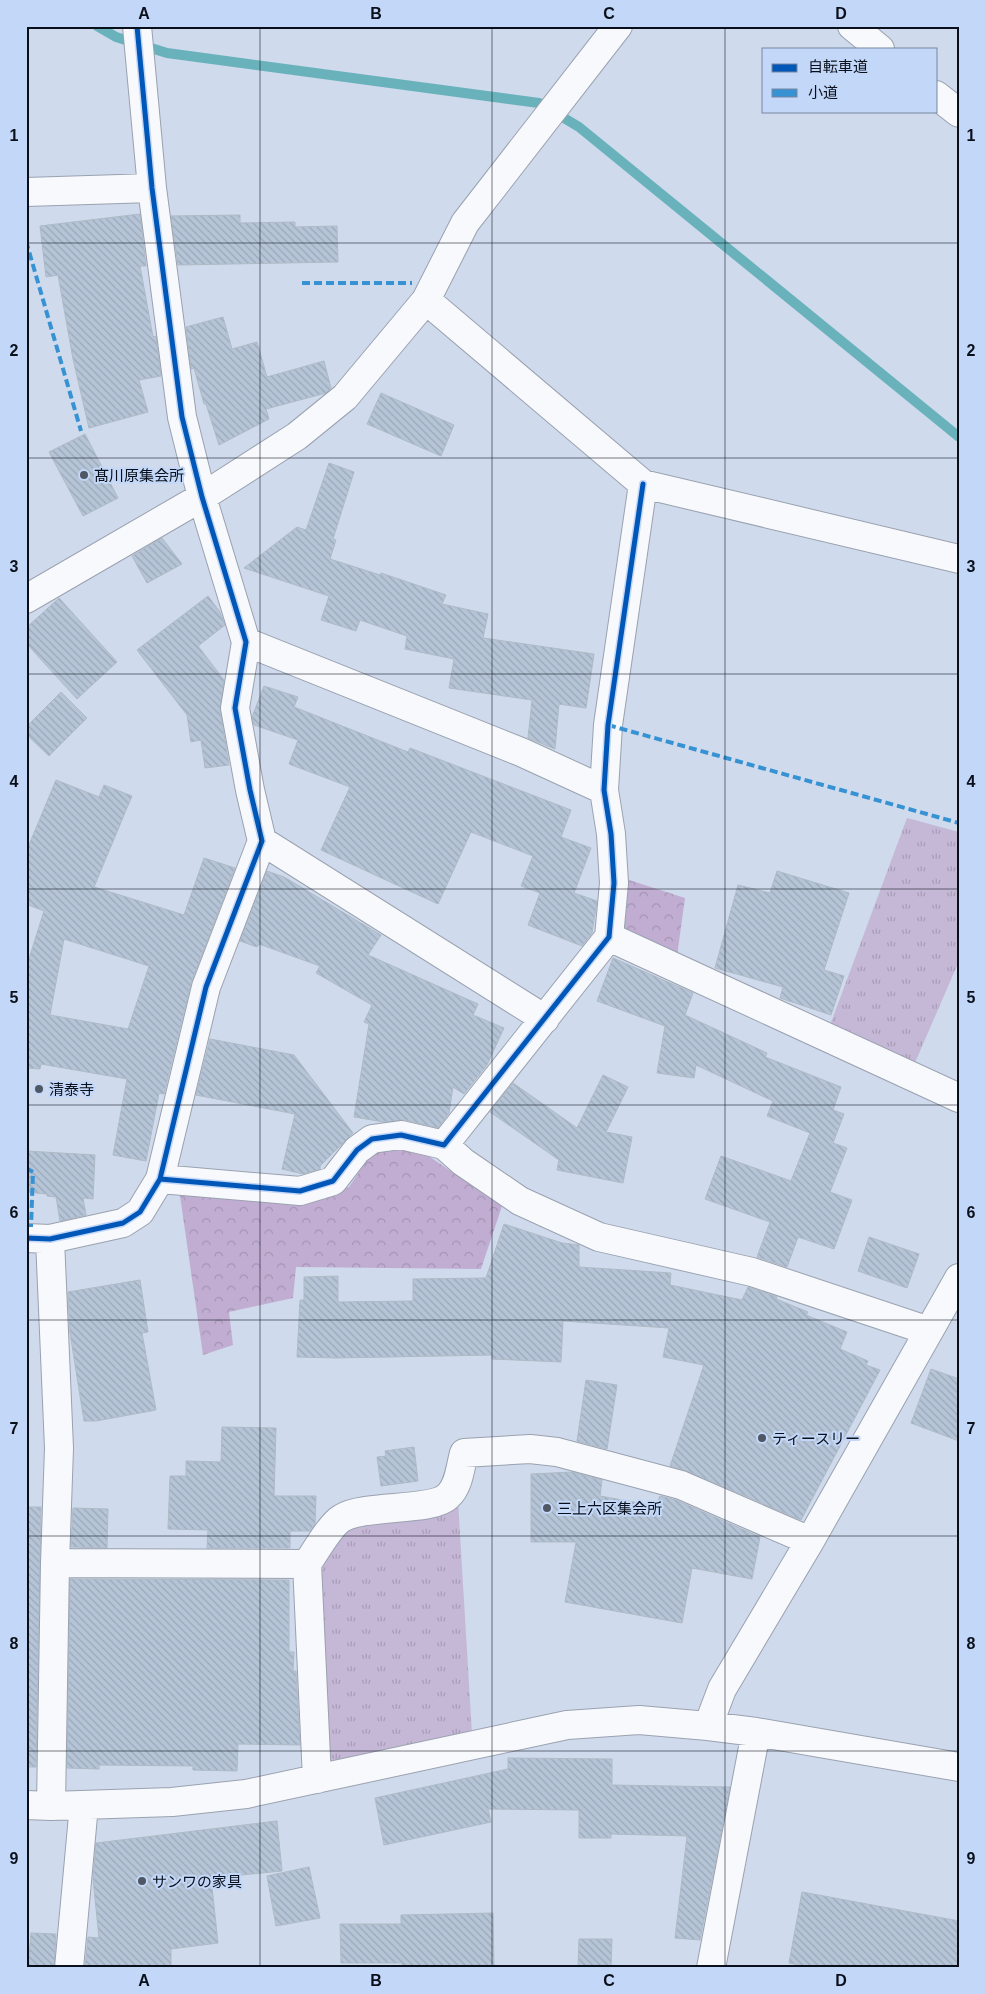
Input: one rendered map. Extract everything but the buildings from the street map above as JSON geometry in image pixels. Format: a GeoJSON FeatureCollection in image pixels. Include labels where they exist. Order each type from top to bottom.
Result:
{"type":"FeatureCollection","features":[{"type":"Feature","properties":{"kind":"street"},"geometry":{"type":"LineString","coordinates":[[137,26],[152,188],[182,417],[202,497],[246,642],[235,708],[250,790],[262,841],[206,986],[160,1179],[140,1212],[123,1223],[38,1238],[59,1448],[55,1563],[38,1806],[172,1802],[246,1794],[567,1725],[639,1720],[756,1732],[959,1767]]}},
{"type":"Feature","properties":{"kind":"street"},"geometry":{"type":"LineString","coordinates":[[26,599],[202,497],[297,436],[345,397],[426,300],[465,223],[618,26]]}},
{"type":"Feature","properties":{"kind":"street"},"geometry":{"type":"LineString","coordinates":[[852,26],[879,48]]}},
{"type":"Feature","properties":{"kind":"street"},"geometry":{"type":"LineString","coordinates":[[938,97],[959,113]]}},
{"type":"Feature","properties":{"kind":"street"},"geometry":{"type":"LineString","coordinates":[[26,192],[152,188]]}},
{"type":"Feature","properties":{"kind":"street"},"geometry":{"type":"LineString","coordinates":[[426,300],[643,484],[959,559]]}},
{"type":"Feature","properties":{"kind":"street"},"geometry":{"type":"LineString","coordinates":[[444,1145],[609,937],[614,882],[611,834],[604,790],[608,725],[643,484]]}},
{"type":"Feature","properties":{"kind":"street"},"geometry":{"type":"LineString","coordinates":[[246,642],[521,752],[604,790]]}},
{"type":"Feature","properties":{"kind":"street"},"geometry":{"type":"LineString","coordinates":[[262,841],[545,1019]]}},
{"type":"Feature","properties":{"kind":"street"},"geometry":{"type":"LineString","coordinates":[[609,937],[959,1098]]}},
{"type":"Feature","properties":{"kind":"street"},"geometry":{"type":"LineString","coordinates":[[160,1179],[300,1191],[333,1181],[357,1150],[372,1139],[400,1135],[444,1145],[463,1162],[520,1201],[599,1237],[752,1272],[929,1331]]}},
{"type":"Feature","properties":{"kind":"street"},"geometry":{"type":"LineString","coordinates":[[708,1726],[722,1689],[810,1541],[959,1278]]}},
{"type":"Feature","properties":{"kind":"street"},"geometry":{"type":"LineString","coordinates":[[317,1779],[307,1564],[327,1534],[342,1518],[361,1512],[429,1504],[447,1498],[457,1482],[464,1453],[530,1449],[557,1452],[681,1485],[810,1541]]}},
{"type":"Feature","properties":{"kind":"street"},"geometry":{"type":"LineString","coordinates":[[55,1563],[307,1564]]}},
{"type":"Feature","properties":{"kind":"street"},"geometry":{"type":"LineString","coordinates":[[711,1968],[756,1732]]}},
{"type":"Feature","properties":{"kind":"street"},"geometry":{"type":"LineString","coordinates":[[69,1968],[84,1805]]}},
{"type":"Feature","properties":{"kind":"green space"},"geometry":{"type":"Polygon","coordinates":[[[907,818],[959,832],[959,961],[914,1065],[829,1028],[907,818]]]}},
{"type":"Feature","properties":{"kind":"green space"},"geometry":{"type":"Polygon","coordinates":[[[626,879],[685,898],[677,956],[620,932],[626,879]]]}},
{"type":"Feature","properties":{"kind":"green space"},"geometry":{"type":"Polygon","coordinates":[[[407,1149],[430,1157],[502,1206],[481,1269],[296,1267],[293,1298],[229,1312],[233,1345],[203,1355],[179,1189],[333,1194],[349,1187],[365,1163],[375,1153],[407,1149]]]}},
{"type":"Feature","properties":{"kind":"green space"},"geometry":{"type":"Polygon","coordinates":[[[458,1501],[472,1734],[325,1762],[318,1576],[340,1540],[359,1523],[458,1501]]]}},
{"type":"Feature","properties":{"kind":"waterway"},"geometry":{"type":"LineString","coordinates":[[97,26],[116,37],[167,53],[539,103],[579,127],[959,437]]}},
{"type":"Feature","properties":{"kind":"marked path"},"geometry":{"type":"LineString","coordinates":[[26,241],[81,431]]}},
{"type":"Feature","properties":{"kind":"marked path"},"geometry":{"type":"LineString","coordinates":[[302,283],[412,283]]}},
{"type":"Feature","properties":{"kind":"marked path"},"geometry":{"type":"LineString","coordinates":[[608,725],[959,823]]}},
{"type":"Feature","properties":{"kind":"marked path"},"geometry":{"type":"LineString","coordinates":[[26,1168],[33,1172],[31,1227]]}},
{"type":"Feature","properties":{"kind":"cycle path"},"geometry":{"type":"LineString","coordinates":[[26,1238],[50,1239],[123,1223],[140,1212],[160,1179],[206,987],[262,841],[250,790],[235,708],[246,642],[202,497],[182,417],[152,188],[137,26]]}},
{"type":"Feature","properties":{"kind":"cycle path"},"geometry":{"type":"LineString","coordinates":[[160,1179],[300,1191],[333,1181],[357,1150],[372,1139],[401,1135],[444,1145],[609,937],[614,883],[611,834],[604,790],[608,725],[643,484]]}},
{"type":"Feature","properties":{"kind":"place","name":"髙川原集会所"},"geometry":{"type":"Point","coordinates":[84,475]}},
{"type":"Feature","properties":{"kind":"place","name":"清泰寺"},"geometry":{"type":"Point","coordinates":[39,1089]}},
{"type":"Feature","properties":{"kind":"place","name":"ティースリー"},"geometry":{"type":"Point","coordinates":[762,1438]}},
{"type":"Feature","properties":{"kind":"place","name":"三上六区集会所"},"geometry":{"type":"Point","coordinates":[547,1508]}},
{"type":"Feature","properties":{"kind":"place","name":"サンワの家具"},"geometry":{"type":"Point","coordinates":[142,1881]}}]}
